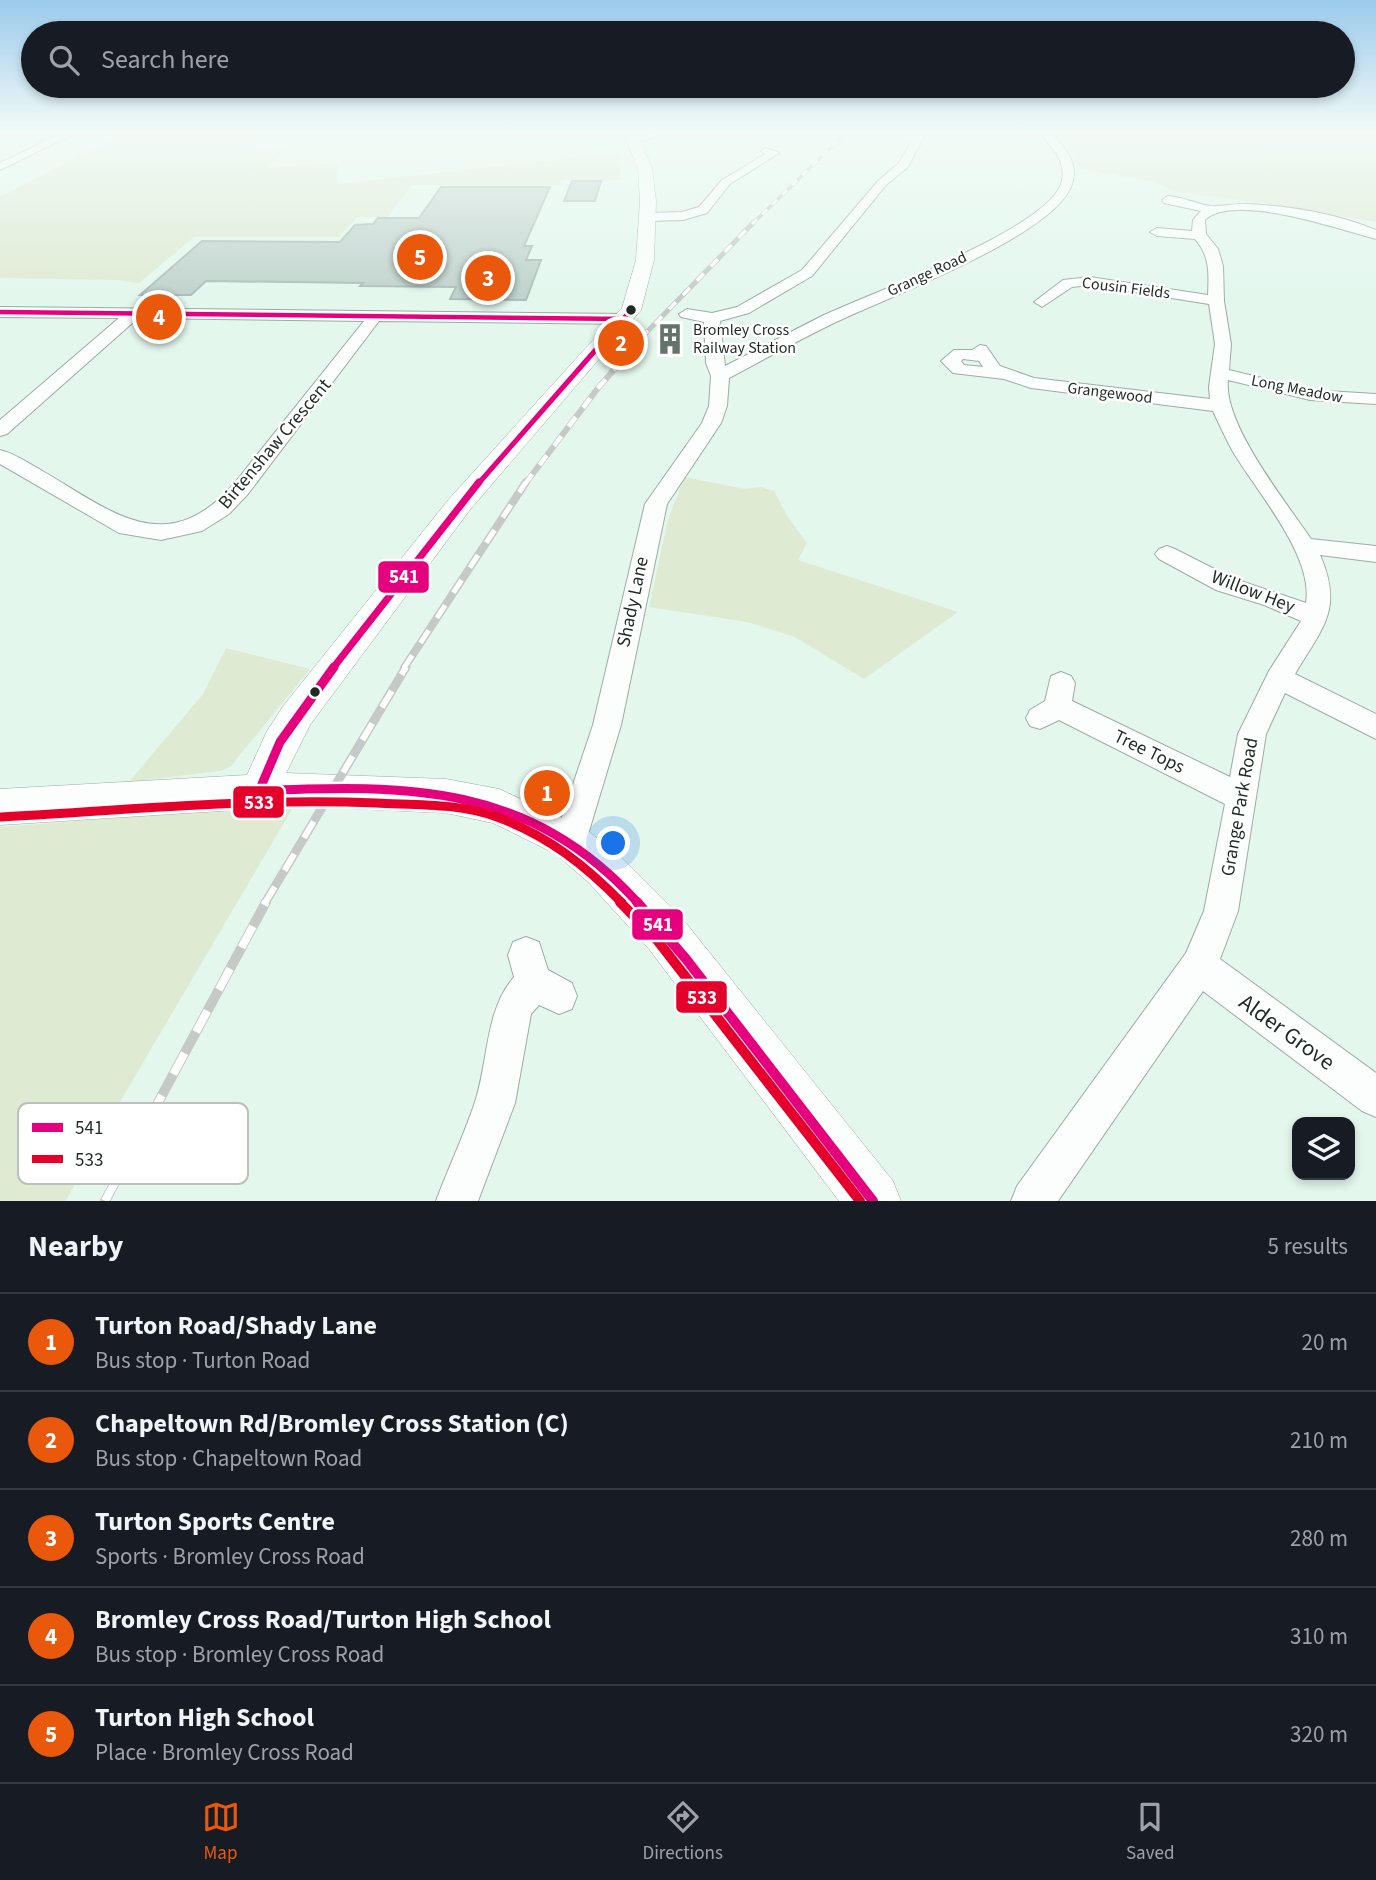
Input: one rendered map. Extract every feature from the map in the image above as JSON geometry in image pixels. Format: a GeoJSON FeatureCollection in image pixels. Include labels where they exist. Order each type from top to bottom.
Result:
{"type":"FeatureCollection","features":[{"type":"Feature","properties":{"kind":"main road"},"geometry":{"type":"LineString","coordinates":[[260,790],[280,743],[297,715],[450,516],[501,454],[628,314],[641,281],[647,217],[646,189]]}},
{"type":"Feature","properties":{"kind":"main road"},"geometry":{"type":"LineString","coordinates":[[0,807],[260,790],[378,790],[446,796],[499,807],[570,841],[604,869],[665,933],[873,1201]]}},
{"type":"Feature","properties":{"kind":"street"},"geometry":{"type":"LineString","coordinates":[[647,217],[683,216],[703,210],[720,189]]}},
{"type":"Feature","properties":{"kind":"street"},"geometry":{"type":"LineString","coordinates":[[687,314],[712,318],[743,310],[808,272],[877,189]]}},
{"type":"Feature","properties":{"kind":"street","name":"Grange Road"},"geometry":{"type":"LineString","coordinates":[[720,376],[758,355],[985,248],[1007,236],[1062,197],[1066,189]]}},
{"type":"Feature","properties":{"kind":"street"},"geometry":{"type":"LineString","coordinates":[[1174,199],[1211,210],[1249,209],[1316,217],[1346,223],[1376,235]]}},
{"type":"Feature","properties":{"kind":"street"},"geometry":{"type":"LineString","coordinates":[[1155,231],[1199,236],[1199,220],[1211,210]]}},
{"type":"Feature","properties":{"kind":"street","name":"Grange Park Road"},"geometry":{"type":"LineString","coordinates":[[1032,1201],[1199,966],[1221,911],[1252,734],[1279,678],[1316,617],[1320,592],[1317,576],[1304,546],[1241,449],[1220,407],[1219,373],[1223,344],[1216,301],[1215,257],[1199,236]]}},
{"type":"Feature","properties":{"kind":"street","name":"Cousin Fields"},"geometry":{"type":"LineString","coordinates":[[1040,303],[1068,283],[1090,281],[1216,301]]}},
{"type":"Feature","properties":{"kind":"street"},"geometry":{"type":"LineString","coordinates":[[0,313],[553,317],[628,314]]}},
{"type":"Feature","properties":{"kind":"street"},"geometry":{"type":"LineString","coordinates":[[0,430],[133,314]]}},
{"type":"Feature","properties":{"kind":"street","name":"Birtenshaw Crescent"},"geometry":{"type":"LineString","coordinates":[[0,456],[127,528],[143,533],[161,534],[184,529],[200,523],[226,505],[320,392],[375,316]]}},
{"type":"Feature","properties":{"kind":"street","name":"Shady Lane"},"geometry":{"type":"LineString","coordinates":[[570,841],[607,725],[654,511],[664,489],[711,423],[718,406],[720,376],[715,363],[712,318]]}},
{"type":"Feature","properties":{"kind":"street"},"geometry":{"type":"LineString","coordinates":[[715,344],[758,355]]}},
{"type":"Feature","properties":{"kind":"street","name":"Grangewood"},"geometry":{"type":"LineString","coordinates":[[1001,374],[989,366],[982,353],[960,354],[950,361],[959,369],[1001,374],[1046,386],[1220,407]]}},
{"type":"Feature","properties":{"kind":"street","name":"Long Meadow"},"geometry":{"type":"LineString","coordinates":[[1219,373],[1310,395],[1376,399]]}},
{"type":"Feature","properties":{"kind":"street"},"geometry":{"type":"LineString","coordinates":[[1304,546],[1376,554]]}},
{"type":"Feature","properties":{"kind":"street","name":"Willow Hey"},"geometry":{"type":"LineString","coordinates":[[1167,554],[1199,562],[1224,584],[1273,599],[1316,617]]}},
{"type":"Feature","properties":{"kind":"street"},"geometry":{"type":"LineString","coordinates":[[1279,678],[1376,727]]}},
{"type":"Feature","properties":{"kind":"street","name":"Tree Tops"},"geometry":{"type":"LineString","coordinates":[[1053,703],[1241,797]]}},
{"type":"Feature","properties":{"kind":"street","name":"Alder Grove"},"geometry":{"type":"LineString","coordinates":[[1199,966],[1376,1097]]}},
{"type":"Feature","properties":{"kind":"street"},"geometry":{"type":"LineString","coordinates":[[457,1201],[495,1103],[513,1011],[516,1003],[540,978]]}},
{"type":"Feature","properties":{"kind":"green space"},"geometry":{"type":"Polygon","coordinates":[[[15,189],[409,189],[387,217],[357,217],[339,237],[194,237],[139,283],[117,280],[0,278],[0,197],[15,189]]]}},
{"type":"Feature","properties":{"kind":"green space"},"geometry":{"type":"Polygon","coordinates":[[[1169,189],[1376,189],[1376,222],[1265,203],[1174,192],[1169,189]]]}},
{"type":"Feature","properties":{"kind":"green space"},"geometry":{"type":"Polygon","coordinates":[[[684,477],[745,489],[761,487],[774,491],[789,519],[807,543],[798,560],[958,612],[864,679],[795,637],[747,622],[649,607],[668,520],[684,477]]]}},
{"type":"Feature","properties":{"kind":"green space"},"geometry":{"type":"Polygon","coordinates":[[[226,648],[310,669],[231,766],[221,771],[129,782],[203,694],[226,648]]]}},
{"type":"Feature","properties":{"kind":"green space"},"geometry":{"type":"Polygon","coordinates":[[[295,804],[119,1103],[18,1103],[18,1184],[75,1184],[66,1201],[0,1201],[0,827],[295,804]]]}},
{"type":"Feature","properties":{"kind":"building"},"geometry":{"type":"Polygon","coordinates":[[[440,189],[549,189],[524,246],[532,246],[526,260],[541,260],[526,300],[450,299],[456,287],[360,286],[363,283],[206,281],[191,295],[140,295],[202,241],[340,242],[355,225],[373,224],[378,218],[419,218],[440,189]]]}},
{"type":"Feature","properties":{"kind":"building"},"geometry":{"type":"Polygon","coordinates":[[[569,189],[599,189],[595,201],[564,201],[569,189]]]}},
{"type":"Feature","properties":{"kind":"railway"},"geometry":{"type":"LineString","coordinates":[[753,223],[788,189]]}},
{"type":"Feature","properties":{"kind":"railway"},"geometry":{"type":"LineString","coordinates":[[641,338],[753,223]]}},
{"type":"Feature","properties":{"kind":"railway"},"geometry":{"type":"LineString","coordinates":[[525,484],[598,388],[643,337]]}},
{"type":"Feature","properties":{"kind":"railway"},"geometry":{"type":"LineString","coordinates":[[404,668],[526,482]]}},
{"type":"Feature","properties":{"kind":"railway"},"geometry":{"type":"LineString","coordinates":[[265,903],[406,667]]}},
{"type":"Feature","properties":{"kind":"railway"},"geometry":{"type":"LineString","coordinates":[[158,1103],[266,902]]}},
{"type":"Feature","properties":{"kind":"railway"},"geometry":{"type":"LineString","coordinates":[[105,1201],[114,1184]]}},
{"type":"Feature","properties":{"kind":"transit line","name":"541"},"geometry":{"type":"LineString","coordinates":[[631,310],[459,505],[297,715],[280,742],[259,791],[348,788],[438,794],[496,807],[535,822],[570,843],[602,868],[660,927],[873,1201]]}},
{"type":"Feature","properties":{"kind":"transit line","name":"541"},"geometry":{"type":"LineString","coordinates":[[0,312],[625,319]]}},
{"type":"Feature","properties":{"kind":"transit line","name":"533"},"geometry":{"type":"LineString","coordinates":[[1,817],[298,800],[445,806],[496,817],[564,850],[597,877],[657,940],[860,1201]]}},
{"type":"Feature","properties":{"kind":"place","name":"Turton High School"},"geometry":{"type":"Point","coordinates":[420,257]}},
{"type":"Feature","properties":{"kind":"place","name":"Turton Sports Centre"},"geometry":{"type":"Point","coordinates":[488,278]}},
{"type":"Feature","properties":{"kind":"place","name":"Bromley Cross Road/Turton High School"},"geometry":{"type":"Point","coordinates":[159,317]}},
{"type":"Feature","properties":{"kind":"place","name":"Bromley Cross Railway Station"},"geometry":{"type":"Point","coordinates":[670,339]}},
{"type":"Feature","properties":{"kind":"place","name":"Chapeltown Rd/Bromley Cross Station (C)"},"geometry":{"type":"Point","coordinates":[621,343]}},
{"type":"Feature","properties":{"kind":"place","name":"Turton Road/Shady Lane"},"geometry":{"type":"Point","coordinates":[547,793]}}]}
